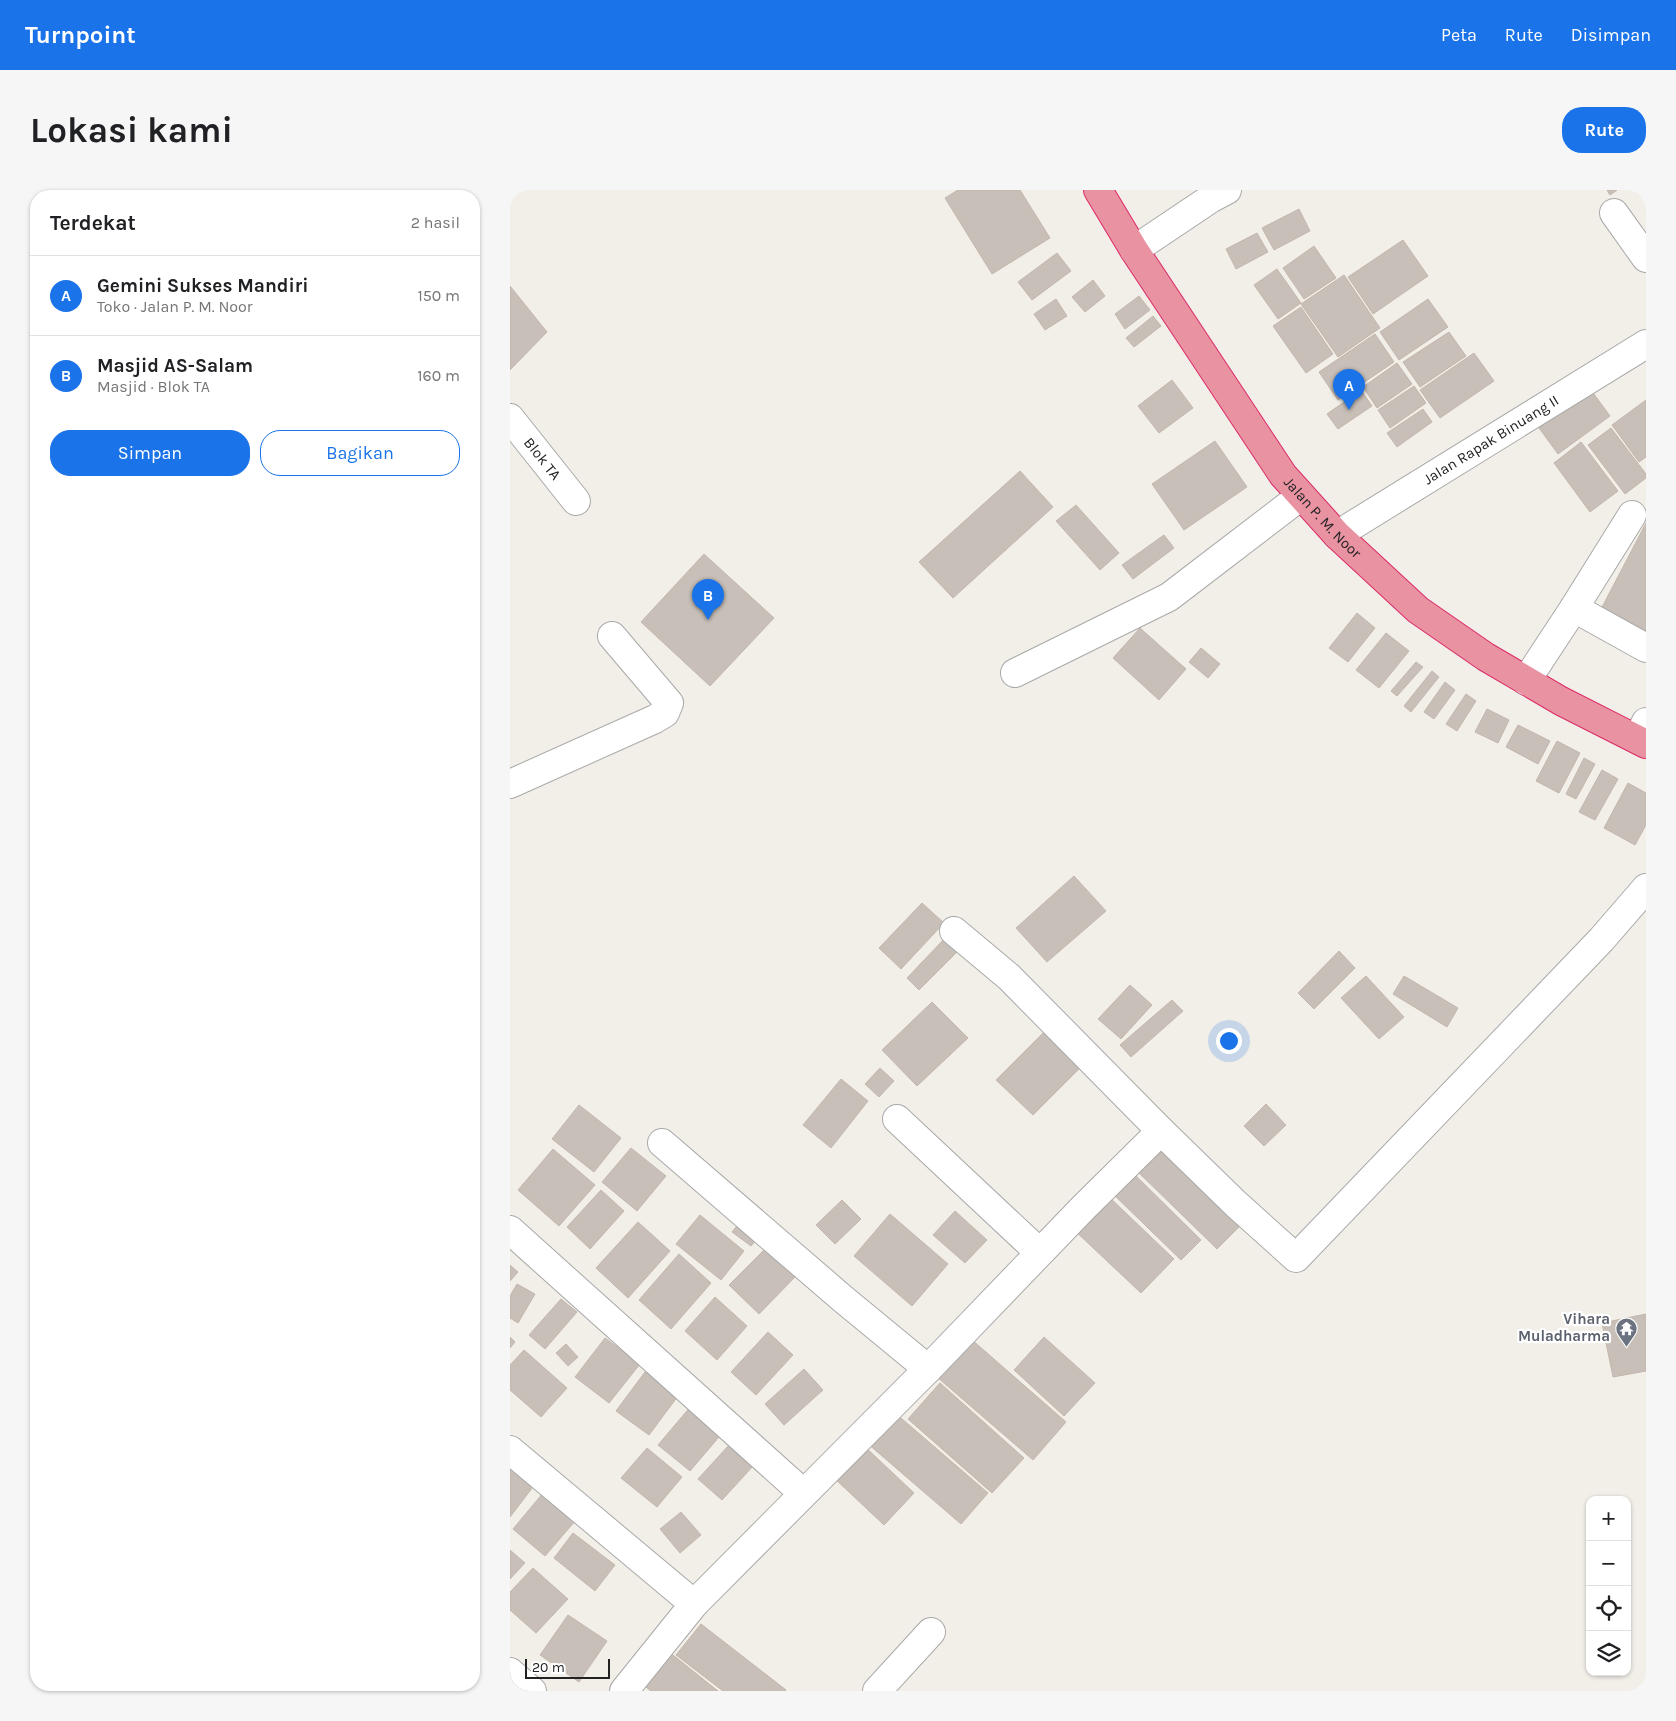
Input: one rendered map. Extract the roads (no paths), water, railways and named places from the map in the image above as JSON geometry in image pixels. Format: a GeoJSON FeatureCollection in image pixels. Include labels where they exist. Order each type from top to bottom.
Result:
{"type":"FeatureCollection","features":[{"type":"Feature","properties":{"kind":"highway","name":"Jalan P. M. Noor"},"geometry":{"type":"LineString","coordinates":[[1098,190],[1134,250],[1282,475],[1337,535],[1418,610],[1486,656],[1561,701],[1643,735]]}},
{"type":"Feature","properties":{"kind":"street"},"geometry":{"type":"LineString","coordinates":[[1134,250],[1210,199],[1228,190]]}},
{"type":"Feature","properties":{"kind":"street"},"geometry":{"type":"LineString","coordinates":[[1614,213],[1646,258]]}},
{"type":"Feature","properties":{"kind":"street","name":"Jalan Rapak Binuang II"},"geometry":{"type":"LineString","coordinates":[[1337,535],[1646,344]]}},
{"type":"Feature","properties":{"kind":"street","name":"Blok TA"},"geometry":{"type":"LineString","coordinates":[[510,418],[576,501]]}},
{"type":"Feature","properties":{"kind":"street"},"geometry":{"type":"LineString","coordinates":[[1015,673],[1169,597],[1301,496]]}},
{"type":"Feature","properties":{"kind":"street"},"geometry":{"type":"LineString","coordinates":[[1526,680],[1632,515]]}},
{"type":"Feature","properties":{"kind":"street"},"geometry":{"type":"LineString","coordinates":[[1574,608],[1646,648]]}},
{"type":"Feature","properties":{"kind":"street"},"geometry":{"type":"LineString","coordinates":[[510,784],[665,713],[669,703],[612,636]]}},
{"type":"Feature","properties":{"kind":"street"},"geometry":{"type":"LineString","coordinates":[[954,932],[1009,977],[1161,1131],[1236,1204],[1296,1258],[1601,940],[1646,888]]}},
{"type":"Feature","properties":{"kind":"street"},"geometry":{"type":"LineString","coordinates":[[897,1118],[1039,1252]]}},
{"type":"Feature","properties":{"kind":"street"},"geometry":{"type":"LineString","coordinates":[[624,1691],[694,1604],[928,1368],[1039,1252],[1161,1131]]}},
{"type":"Feature","properties":{"kind":"street"},"geometry":{"type":"LineString","coordinates":[[662,1143],[843,1299],[928,1368]]}},
{"type":"Feature","properties":{"kind":"street"},"geometry":{"type":"LineString","coordinates":[[510,1230],[804,1493]]}},
{"type":"Feature","properties":{"kind":"street"},"geometry":{"type":"LineString","coordinates":[[510,1450],[694,1604]]}},
{"type":"Feature","properties":{"kind":"street"},"geometry":{"type":"LineString","coordinates":[[877,1691],[931,1632]]}},
{"type":"Feature","properties":{"kind":"street"},"geometry":{"type":"LineString","coordinates":[[510,1672],[532,1691]]}},
{"type":"Feature","properties":{"kind":"place","name":"Gemini Sukses Mandiri"},"geometry":{"type":"Point","coordinates":[1349,410]}},
{"type":"Feature","properties":{"kind":"place","name":"Masjid AS-Salam"},"geometry":{"type":"Point","coordinates":[708,620]}},
{"type":"Feature","properties":{"kind":"place","name":"Vihara Muladharma"},"geometry":{"type":"Point","coordinates":[1626,1347]}}]}
